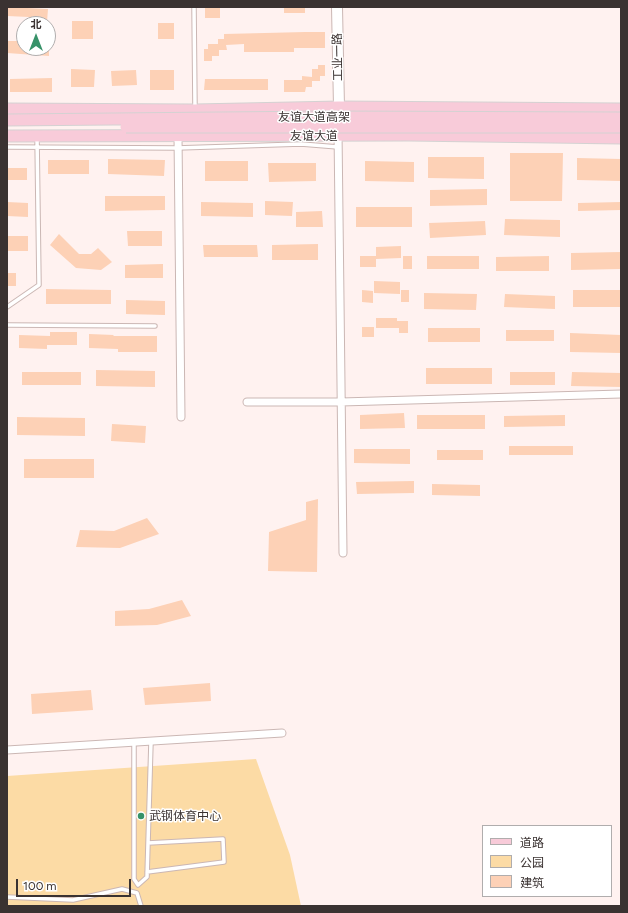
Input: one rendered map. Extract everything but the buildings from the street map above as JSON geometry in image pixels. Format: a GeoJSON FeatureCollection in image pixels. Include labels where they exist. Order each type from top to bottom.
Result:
{"type":"FeatureCollection","features":[{"type":"Feature","properties":{"kind":"main road","name":"工业一路"},"geometry":{"type":"LineString","coordinates":[[337,7],[339,107]]}},
{"type":"Feature","properties":{"kind":"main road"},"geometry":{"type":"LineString","coordinates":[[7,109],[195,110],[339,107],[621,109]]}},
{"type":"Feature","properties":{"kind":"main road","name":"友谊大道高架"},"geometry":{"type":"LineString","coordinates":[[7,120],[327,117],[621,118]]}},
{"type":"Feature","properties":{"kind":"main road","name":"友谊大道高架"},"geometry":{"type":"LineString","coordinates":[[7,127],[621,127]]}},
{"type":"Feature","properties":{"kind":"main road","name":"友谊大道"},"geometry":{"type":"LineString","coordinates":[[7,136],[178,142],[338,141],[409,135],[621,138]]}},
{"type":"Feature","properties":{"kind":"street"},"geometry":{"type":"LineString","coordinates":[[339,107],[338,141],[343,553]]}},
{"type":"Feature","properties":{"kind":"street"},"geometry":{"type":"LineString","coordinates":[[178,142],[182,417]]}},
{"type":"Feature","properties":{"kind":"street"},"geometry":{"type":"LineString","coordinates":[[247,402],[341,402],[621,394]]}},
{"type":"Feature","properties":{"kind":"street"},"geometry":{"type":"LineString","coordinates":[[7,750],[282,733]]}},
{"type":"Feature","properties":{"kind":"lane"},"geometry":{"type":"LineString","coordinates":[[194,7],[195,110]]}},
{"type":"Feature","properties":{"kind":"lane"},"geometry":{"type":"LineString","coordinates":[[7,307],[39,285],[37,136]]}},
{"type":"Feature","properties":{"kind":"lane"},"geometry":{"type":"LineString","coordinates":[[7,148],[178,142]]}},
{"type":"Feature","properties":{"kind":"lane"},"geometry":{"type":"LineString","coordinates":[[7,325],[155,326]]}},
{"type":"Feature","properties":{"kind":"lane"},"geometry":{"type":"LineString","coordinates":[[134,742],[134,879],[138,885],[137,893],[141,906]]}},
{"type":"Feature","properties":{"kind":"lane"},"geometry":{"type":"LineString","coordinates":[[138,885],[147,877],[151,742]]}},
{"type":"Feature","properties":{"kind":"lane"},"geometry":{"type":"LineString","coordinates":[[147,872],[224,862],[223,839],[148,843]]}},
{"type":"Feature","properties":{"kind":"lane"},"geometry":{"type":"LineString","coordinates":[[7,897],[73,900],[122,889],[137,893]]}},
{"type":"Feature","properties":{"kind":"green space","name":"武钢体育中心"},"geometry":{"type":"Polygon","coordinates":[[[256,759],[290,855],[301,906],[7,906],[7,776],[256,759]]]}},
{"type":"Feature","properties":{"kind":"place","name":"武钢体育中心"},"geometry":{"type":"Point","coordinates":[141,816]}}]}
